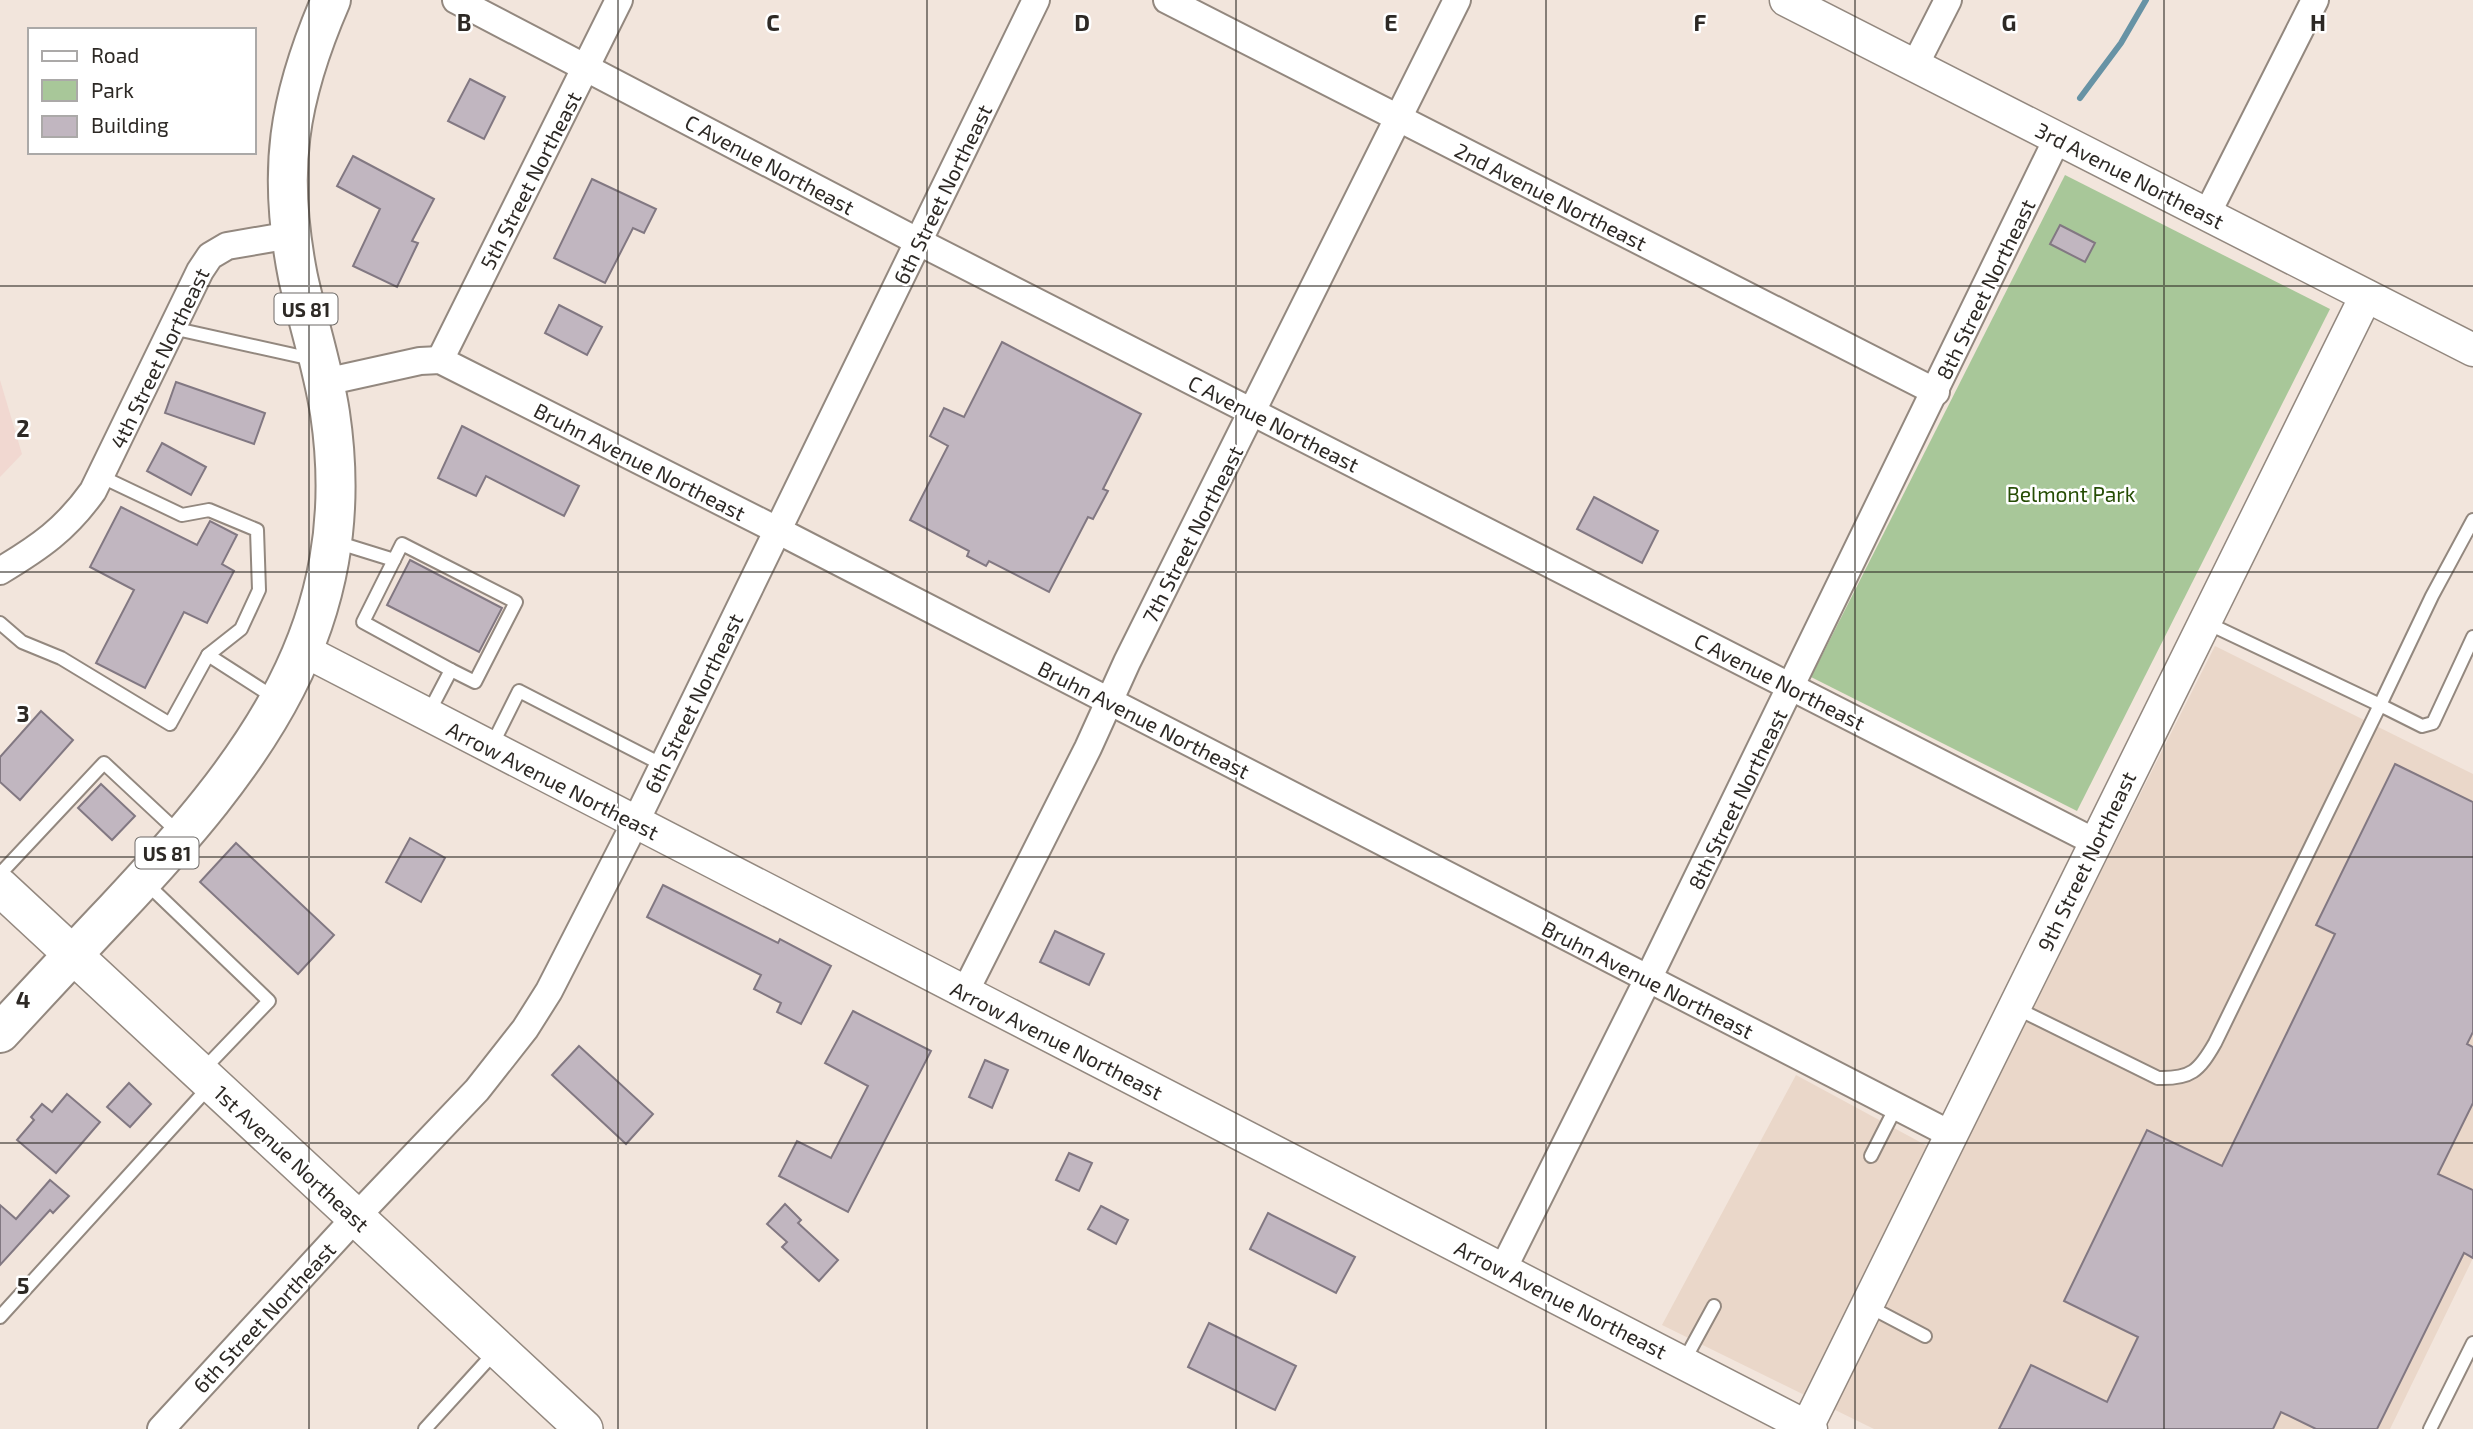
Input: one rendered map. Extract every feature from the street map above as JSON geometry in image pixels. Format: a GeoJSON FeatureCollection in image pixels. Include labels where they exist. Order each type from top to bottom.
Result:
{"type":"FeatureCollection","features":[{"type":"Feature","properties":{"kind":"main road","name":"US 81"},"geometry":{"type":"LineString","coordinates":[[0,1034],[182,836],[228,781],[279,700],[303,650],[323,591],[332,540],[335,470],[323,371],[299,280],[291,235],[287,161],[297,93],[331,0]]}},
{"type":"Feature","properties":{"kind":"main road","name":"1st Avenue Northeast"},"geometry":{"type":"LineString","coordinates":[[0,887],[584,1429]]}},
{"type":"Feature","properties":{"kind":"street","name":"5th Street Northeast"},"geometry":{"type":"LineString","coordinates":[[440,360],[619,0]]}},
{"type":"Feature","properties":{"kind":"street","name":"6th Street Northeast"},"geometry":{"type":"LineString","coordinates":[[161,1429],[477,1090],[525,1029],[567,957],[635,823],[1036,0]]}},
{"type":"Feature","properties":{"kind":"street","name":"2nd Avenue Northeast"},"geometry":{"type":"LineString","coordinates":[[1167,0],[1936,392]]}},
{"type":"Feature","properties":{"kind":"street","name":"7th Street Northeast"},"geometry":{"type":"LineString","coordinates":[[965,992],[1457,0]]}},
{"type":"Feature","properties":{"kind":"street","name":"3rd Avenue Northeast"},"geometry":{"type":"LineString","coordinates":[[1786,0],[2473,350]]}},
{"type":"Feature","properties":{"kind":"street"},"geometry":{"type":"LineString","coordinates":[[1915,65],[1948,0]]}},
{"type":"Feature","properties":{"kind":"street"},"geometry":{"type":"LineString","coordinates":[[2207,214],[2315,0]]}},
{"type":"Feature","properties":{"kind":"street","name":"C Avenue Northeast"},"geometry":{"type":"LineString","coordinates":[[473,4],[919,242],[2095,842]]}},
{"type":"Feature","properties":{"kind":"street","name":"8th Street Northeast"},"geometry":{"type":"LineString","coordinates":[[1503,1269],[1792,687],[2058,138]]}},
{"type":"Feature","properties":{"kind":"street","name":"4th Street Northeast"},"geometry":{"type":"LineString","coordinates":[[0,571],[50,540],[86,501],[200,271],[210,256],[227,246],[291,235]]}},
{"type":"Feature","properties":{"kind":"street","name":"9th Street Northeast"},"geometry":{"type":"LineString","coordinates":[[1809,1428],[1867,1305],[2366,296]]}},
{"type":"Feature","properties":{"kind":"street"},"geometry":{"type":"LineString","coordinates":[[323,371],[440,360]]}},
{"type":"Feature","properties":{"kind":"street","name":"Bruhn Avenue Northeast"},"geometry":{"type":"LineString","coordinates":[[440,360],[777,530],[1952,1135]]}},
{"type":"Feature","properties":{"kind":"street","name":"Arrow Avenue Northeast"},"geometry":{"type":"LineString","coordinates":[[303,650],[1809,1428]]}},
{"type":"Feature","properties":{"kind":"lane"},"geometry":{"type":"LineString","coordinates":[[172,328],[323,371]]}},
{"type":"Feature","properties":{"kind":"lane"},"geometry":{"type":"LineString","coordinates":[[0,623],[22,642],[61,658],[170,724],[208,654],[241,629],[259,590],[257,530],[209,510],[182,515],[100,476]]}},
{"type":"Feature","properties":{"kind":"lane"},"geometry":{"type":"LineString","coordinates":[[2014,1007],[2158,1078],[2177,1078],[2193,1073],[2215,1043],[2426,607],[2473,520]]}},
{"type":"Feature","properties":{"kind":"lane"},"geometry":{"type":"LineString","coordinates":[[332,540],[394,560]]}},
{"type":"Feature","properties":{"kind":"lane"},"geometry":{"type":"LineString","coordinates":[[401,544],[516,602],[475,682],[363,622],[394,560],[401,544]]}},
{"type":"Feature","properties":{"kind":"lane"},"geometry":{"type":"LineString","coordinates":[[2205,621],[2422,726],[2433,723],[2473,637]]}},
{"type":"Feature","properties":{"kind":"lane"},"geometry":{"type":"LineString","coordinates":[[208,654],[279,700]]}},
{"type":"Feature","properties":{"kind":"lane"},"geometry":{"type":"LineString","coordinates":[[428,716],[451,670]]}},
{"type":"Feature","properties":{"kind":"lane"},"geometry":{"type":"LineString","coordinates":[[490,748],[519,691],[663,765]]}},
{"type":"Feature","properties":{"kind":"lane"},"geometry":{"type":"LineString","coordinates":[[0,874],[104,763],[182,836]]}},
{"type":"Feature","properties":{"kind":"lane"},"geometry":{"type":"LineString","coordinates":[[0,1317],[270,1001],[142,880]]}},
{"type":"Feature","properties":{"kind":"lane"},"geometry":{"type":"LineString","coordinates":[[1871,1156],[1896,1107]]}},
{"type":"Feature","properties":{"kind":"lane"},"geometry":{"type":"LineString","coordinates":[[1867,1305],[1925,1336]]}},
{"type":"Feature","properties":{"kind":"lane"},"geometry":{"type":"LineString","coordinates":[[1684,1363],[1714,1306]]}},
{"type":"Feature","properties":{"kind":"lane"},"geometry":{"type":"LineString","coordinates":[[2430,1429],[2473,1343]]}},
{"type":"Feature","properties":{"kind":"lane"},"geometry":{"type":"LineString","coordinates":[[425,1429],[498,1349]]}},
{"type":"Feature","properties":{"kind":"shaded area"},"geometry":{"type":"Polygon","coordinates":[[[0,380],[22,454],[0,477],[0,380]]]}},
{"type":"Feature","properties":{"kind":"shaded area"},"geometry":{"type":"Polygon","coordinates":[[[2215,646],[2473,774],[2473,1258],[2390,1429],[1874,1429],[1662,1325],[1796,1075],[1955,1161],[2215,646]]]}},
{"type":"Feature","properties":{"kind":"green space","name":"Belmont Park"},"geometry":{"type":"Polygon","coordinates":[[[2065,175],[2330,309],[2077,811],[1811,677],[2065,175]]]}},
{"type":"Feature","properties":{"kind":"building"},"geometry":{"type":"Polygon","coordinates":[[[470,79],[505,97],[484,139],[448,121],[470,79]]]}},
{"type":"Feature","properties":{"kind":"building"},"geometry":{"type":"Polygon","coordinates":[[[353,156],[434,199],[412,241],[418,243],[397,287],[353,266],[380,209],[337,186],[353,156]]]}},
{"type":"Feature","properties":{"kind":"building"},"geometry":{"type":"Polygon","coordinates":[[[592,179],[656,209],[644,233],[633,228],[605,283],[554,258],[592,179]]]}},
{"type":"Feature","properties":{"kind":"building"},"geometry":{"type":"Polygon","coordinates":[[[2060,225],[2095,243],[2085,262],[2050,244],[2060,225]]]}},
{"type":"Feature","properties":{"kind":"building"},"geometry":{"type":"Polygon","coordinates":[[[559,305],[602,327],[587,355],[545,333],[559,305]]]}},
{"type":"Feature","properties":{"kind":"building"},"geometry":{"type":"Polygon","coordinates":[[[1002,342],[1141,414],[1103,489],[1108,491],[1093,519],[1088,517],[1049,592],[989,561],[986,566],[967,556],[969,551],[910,520],[948,446],[930,436],[944,408],[964,417],[1002,342]]]}},
{"type":"Feature","properties":{"kind":"building"},"geometry":{"type":"Polygon","coordinates":[[[176,382],[265,413],[254,444],[165,413],[176,382]]]}},
{"type":"Feature","properties":{"kind":"building"},"geometry":{"type":"Polygon","coordinates":[[[462,426],[579,486],[564,516],[486,476],[476,496],[438,478],[462,426]]]}},
{"type":"Feature","properties":{"kind":"building"},"geometry":{"type":"Polygon","coordinates":[[[162,443],[206,467],[191,495],[147,471],[162,443]]]}},
{"type":"Feature","properties":{"kind":"building"},"geometry":{"type":"Polygon","coordinates":[[[1594,497],[1658,531],[1642,563],[1577,529],[1594,497]]]}},
{"type":"Feature","properties":{"kind":"building"},"geometry":{"type":"Polygon","coordinates":[[[121,507],[197,545],[210,521],[237,535],[222,564],[234,571],[207,623],[184,612],[145,688],[96,663],[134,590],[90,567],[121,507]]]}},
{"type":"Feature","properties":{"kind":"building"},"geometry":{"type":"Polygon","coordinates":[[[410,560],[502,608],[479,652],[387,605],[410,560]]]}},
{"type":"Feature","properties":{"kind":"building"},"geometry":{"type":"Polygon","coordinates":[[[41,711],[73,740],[20,800],[0,782],[0,757],[41,711]]]}},
{"type":"Feature","properties":{"kind":"building"},"geometry":{"type":"Polygon","coordinates":[[[2395,764],[2473,802],[2473,1032],[2467,1044],[2473,1047],[2473,1103],[2438,1174],[2473,1190],[2473,1258],[2464,1253],[2377,1429],[2316,1429],[2281,1412],[2273,1429],[1999,1429],[2031,1365],[2107,1402],[2138,1337],[2064,1301],[2147,1130],[2222,1166],[2335,934],[2316,925],[2395,764]]]}},
{"type":"Feature","properties":{"kind":"building"},"geometry":{"type":"Polygon","coordinates":[[[101,784],[135,816],[112,840],[78,808],[101,784]]]}},
{"type":"Feature","properties":{"kind":"building"},"geometry":{"type":"Polygon","coordinates":[[[410,838],[445,858],[421,902],[386,882],[410,838]]]}},
{"type":"Feature","properties":{"kind":"building"},"geometry":{"type":"Polygon","coordinates":[[[236,843],[334,935],[298,974],[200,882],[236,843]]]}},
{"type":"Feature","properties":{"kind":"building"},"geometry":{"type":"Polygon","coordinates":[[[663,885],[778,943],[780,939],[831,966],[801,1024],[777,1012],[781,1003],[754,989],[761,975],[647,917],[663,885]]]}},
{"type":"Feature","properties":{"kind":"building"},"geometry":{"type":"Polygon","coordinates":[[[1055,931],[1104,954],[1089,985],[1040,962],[1055,931]]]}},
{"type":"Feature","properties":{"kind":"building"},"geometry":{"type":"Polygon","coordinates":[[[853,1011],[931,1051],[848,1212],[779,1176],[797,1141],[831,1158],[868,1086],[825,1063],[853,1011]]]}},
{"type":"Feature","properties":{"kind":"building"},"geometry":{"type":"Polygon","coordinates":[[[579,1046],[653,1114],[626,1144],[552,1075],[579,1046]]]}},
{"type":"Feature","properties":{"kind":"building"},"geometry":{"type":"Polygon","coordinates":[[[985,1060],[1008,1070],[992,1108],[969,1097],[985,1060]]]}},
{"type":"Feature","properties":{"kind":"building"},"geometry":{"type":"Polygon","coordinates":[[[129,1083],[151,1104],[130,1127],[107,1107],[129,1083]]]}},
{"type":"Feature","properties":{"kind":"building"},"geometry":{"type":"Polygon","coordinates":[[[67,1094],[100,1122],[56,1173],[17,1140],[34,1120],[31,1117],[42,1104],[52,1112],[67,1094]]]}},
{"type":"Feature","properties":{"kind":"building"},"geometry":{"type":"Polygon","coordinates":[[[1069,1153],[1092,1163],[1079,1191],[1056,1180],[1069,1153]]]}},
{"type":"Feature","properties":{"kind":"building"},"geometry":{"type":"Polygon","coordinates":[[[50,1180],[69,1196],[53,1213],[50,1210],[0,1265],[0,1205],[16,1219],[50,1180]]]}},
{"type":"Feature","properties":{"kind":"building"},"geometry":{"type":"Polygon","coordinates":[[[785,1204],[801,1220],[798,1223],[838,1260],[819,1281],[782,1247],[787,1242],[767,1224],[785,1204]]]}},
{"type":"Feature","properties":{"kind":"building"},"geometry":{"type":"Polygon","coordinates":[[[1101,1206],[1128,1220],[1116,1244],[1088,1229],[1101,1206]]]}},
{"type":"Feature","properties":{"kind":"building"},"geometry":{"type":"Polygon","coordinates":[[[1268,1213],[1355,1257],[1336,1293],[1250,1249],[1268,1213]]]}},
{"type":"Feature","properties":{"kind":"building"},"geometry":{"type":"Polygon","coordinates":[[[1209,1323],[1296,1366],[1275,1410],[1188,1367],[1209,1323]]]}},
{"type":"Feature","properties":{"kind":"waterway"},"geometry":{"type":"LineString","coordinates":[[2080,98],[2121,43],[2146,0]]}}]}
